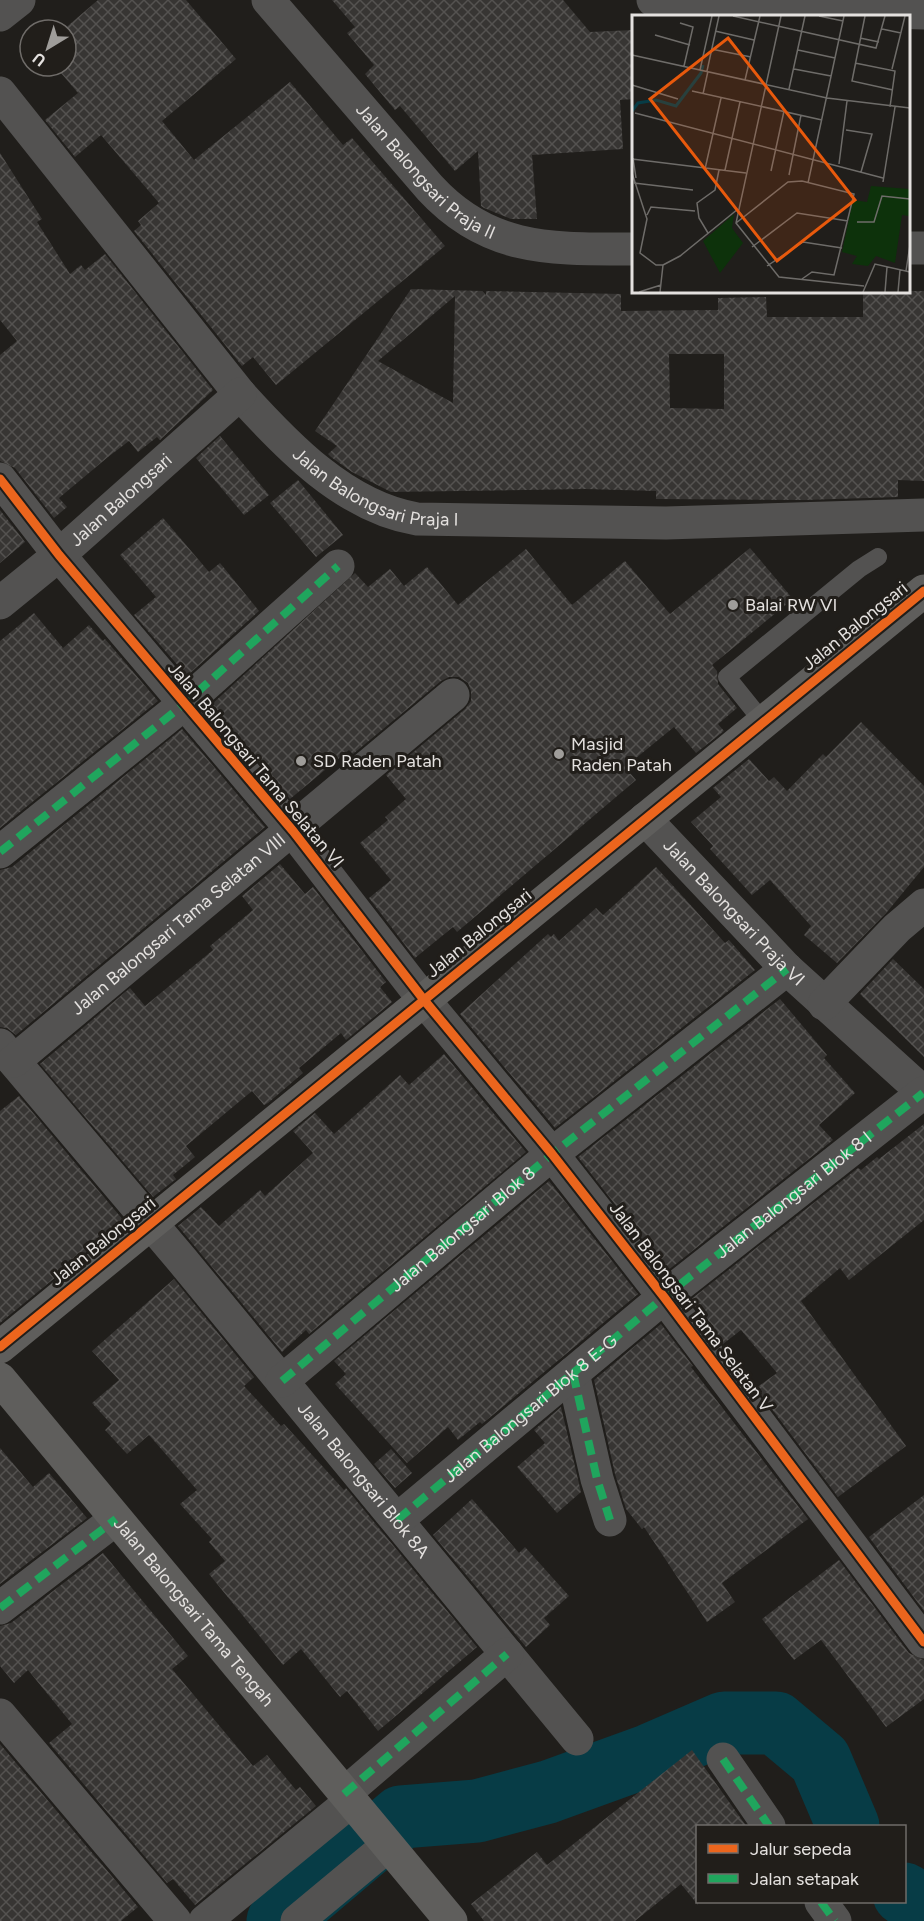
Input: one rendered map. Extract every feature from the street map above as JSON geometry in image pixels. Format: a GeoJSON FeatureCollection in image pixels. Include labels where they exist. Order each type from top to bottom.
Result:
{"type":"FeatureCollection","features":[{"type":"Feature","properties":{"kind":"street"},"geometry":{"type":"LineString","coordinates":[[0,15],[19,0]]}},
{"type":"Feature","properties":{"kind":"street","name":"Jalan Balongsari Praja II"},"geometry":{"type":"LineString","coordinates":[[268,0],[449,209],[473,225],[501,238],[530,245],[562,249],[632,249]]}},
{"type":"Feature","properties":{"kind":"street"},"geometry":{"type":"LineString","coordinates":[[653,0],[687,6],[924,13]]}},
{"type":"Feature","properties":{"kind":"street","name":"Jalan Balongsari Praja I"},"geometry":{"type":"LineString","coordinates":[[0,93],[240,394],[282,440],[337,484],[391,515],[417,519],[666,523],[924,516]]}},
{"type":"Feature","properties":{"kind":"street","name":"Jalan Balongsari"},"geometry":{"type":"LineString","coordinates":[[0,603],[59,555],[240,394]]}},
{"type":"Feature","properties":{"kind":"street","name":"Jalan Balongsari Tama Selatan VI"},"geometry":{"type":"LineString","coordinates":[[0,479],[59,555],[293,831],[424,1000]]}},
{"type":"Feature","properties":{"kind":"street"},"geometry":{"type":"LineString","coordinates":[[0,852],[184,704],[338,566]]}},
{"type":"Feature","properties":{"kind":"street","name":"Jalan Balongsari"},"geometry":{"type":"LineString","coordinates":[[0,1347],[763,722],[918,600]]}},
{"type":"Feature","properties":{"kind":"street","name":"Jalan Balongsari Tama Selatan VIII"},"geometry":{"type":"LineString","coordinates":[[7,1053],[293,831],[453,695]]}},
{"type":"Feature","properties":{"kind":"street","name":"Jalan Balongsari Praja VI"},"geometry":{"type":"LineString","coordinates":[[645,819],[787,969],[924,1093]]}},
{"type":"Feature","properties":{"kind":"street"},"geometry":{"type":"LineString","coordinates":[[824,1004],[897,928],[924,905]]}},
{"type":"Feature","properties":{"kind":"street","name":"Jalan Balongsari Blok 8"},"geometry":{"type":"LineString","coordinates":[[282,1381],[552,1154],[787,969]]}},
{"type":"Feature","properties":{"kind":"street","name":"Jalan Balongsari Tama Selatan V"},"geometry":{"type":"LineString","coordinates":[[424,1000],[552,1154],[664,1297],[924,1642]]}},
{"type":"Feature","properties":{"kind":"street","name":"Jalan Balongsari Blok 8A"},"geometry":{"type":"LineString","coordinates":[[7,1053],[577,1738]]}},
{"type":"Feature","properties":{"kind":"street","name":"Jalan Balongsari Blok 8 I"},"geometry":{"type":"LineString","coordinates":[[664,1297],[924,1093]]}},
{"type":"Feature","properties":{"kind":"street","name":"Jalan Balongsari Blok 8 E-G"},"geometry":{"type":"LineString","coordinates":[[397,1520],[664,1297]]}},
{"type":"Feature","properties":{"kind":"street"},"geometry":{"type":"LineString","coordinates":[[573,1373],[597,1479],[610,1520]]}},
{"type":"Feature","properties":{"kind":"street","name":"Jalan Balongsari Tama Tengah"},"geometry":{"type":"LineString","coordinates":[[0,1379],[450,1921]]}},
{"type":"Feature","properties":{"kind":"street"},"geometry":{"type":"LineString","coordinates":[[0,1608],[116,1519]]}},
{"type":"Feature","properties":{"kind":"street"},"geometry":{"type":"LineString","coordinates":[[205,1921],[352,1805],[507,1654]]}},
{"type":"Feature","properties":{"kind":"street"},"geometry":{"type":"LineString","coordinates":[[0,1715],[176,1921]]}},
{"type":"Feature","properties":{"kind":"street"},"geometry":{"type":"LineString","coordinates":[[723,1759],[768,1825]]}},
{"type":"Feature","properties":{"kind":"street"},"geometry":{"type":"LineString","coordinates":[[297,1921],[386,1846]]}},
{"type":"Feature","properties":{"kind":"street"},"geometry":{"type":"LineString","coordinates":[[822,1903],[835,1921]]}},
{"type":"Feature","properties":{"kind":"lane"},"geometry":{"type":"LineString","coordinates":[[763,722],[727,676],[859,569],[878,557]]}},
{"type":"Feature","properties":{"kind":"building"},"geometry":{"type":"Polygon","coordinates":[[[98,0],[186,0],[236,59],[162,121],[194,160],[290,82],[343,145],[352,138],[445,246],[276,385],[253,357],[242,366],[134,231],[141,225],[138,221],[159,203],[101,135],[75,157],[45,120],[78,93],[65,78],[78,78],[77,18],[98,0]]]}},
{"type":"Feature","properties":{"kind":"building"},"geometry":{"type":"Polygon","coordinates":[[[332,0],[563,0],[590,32],[632,30],[632,99],[620,100],[623,149],[532,155],[537,219],[511,219],[484,208],[481,206],[478,151],[455,171],[400,106],[395,110],[365,74],[374,65],[347,33],[355,27],[332,0]]]}},
{"type":"Feature","properties":{"kind":"building"},"geometry":{"type":"Polygon","coordinates":[[[0,153],[42,219],[37,222],[70,274],[81,265],[85,270],[105,254],[213,390],[160,440],[157,437],[138,452],[129,441],[108,457],[59,498],[67,507],[54,518],[15,468],[0,461],[0,355],[17,341],[0,320],[0,153]]]}},
{"type":"Feature","properties":{"kind":"building"},"geometry":{"type":"Polygon","coordinates":[[[411,289],[482,291],[486,295],[486,291],[621,294],[621,311],[718,310],[718,298],[766,297],[767,317],[863,317],[863,292],[924,291],[924,481],[898,480],[898,497],[804,500],[656,499],[656,491],[585,489],[391,492],[352,472],[331,457],[328,454],[337,446],[315,431],[411,289]],[[455,296],[378,361],[453,403],[455,296]],[[669,354],[670,408],[724,409],[724,354],[669,354]]]}},
{"type":"Feature","properties":{"kind":"building"},"geometry":{"type":"Polygon","coordinates":[[[220,436],[269,495],[244,515],[196,458],[220,436]]]}},
{"type":"Feature","properties":{"kind":"building"},"geometry":{"type":"Polygon","coordinates":[[[298,480],[343,535],[316,557],[270,503],[298,480]]]}},
{"type":"Feature","properties":{"kind":"building"},"geometry":{"type":"Polygon","coordinates":[[[0,510],[25,542],[0,563],[0,510]]]}},
{"type":"Feature","properties":{"kind":"building"},"geometry":{"type":"Polygon","coordinates":[[[163,518],[209,572],[220,563],[259,611],[187,676],[134,615],[156,597],[120,555],[163,518]]]}},
{"type":"Feature","properties":{"kind":"building"},"geometry":{"type":"Polygon","coordinates":[[[750,548],[793,599],[712,665],[717,671],[718,684],[737,708],[718,724],[724,731],[696,753],[674,727],[625,767],[636,780],[457,932],[453,927],[415,958],[369,898],[391,880],[360,843],[388,820],[385,817],[406,799],[386,775],[465,709],[471,701],[468,683],[459,677],[449,677],[441,681],[353,754],[349,750],[290,799],[211,705],[355,573],[368,587],[390,569],[404,586],[427,567],[458,605],[526,549],[572,605],[625,561],[670,614],[750,548]]]}},
{"type":"Feature","properties":{"kind":"building"},"geometry":{"type":"Polygon","coordinates":[[[34,613],[63,648],[89,625],[103,641],[105,639],[158,701],[0,828],[0,641],[34,613]]]}},
{"type":"Feature","properties":{"kind":"building"},"geometry":{"type":"Polygon","coordinates":[[[861,722],[924,786],[924,867],[887,912],[837,963],[804,935],[811,926],[770,880],[752,895],[710,849],[713,846],[691,822],[721,797],[713,788],[749,759],[769,781],[774,777],[787,791],[823,754],[826,757],[861,722]]]}},
{"type":"Feature","properties":{"kind":"building"},"geometry":{"type":"Polygon","coordinates":[[[182,729],[265,827],[16,1035],[7,1028],[0,1027],[0,870],[12,867],[182,729]]]}},
{"type":"Feature","properties":{"kind":"building"},"geometry":{"type":"Polygon","coordinates":[[[280,864],[305,894],[313,887],[386,982],[380,987],[392,1002],[346,1040],[341,1033],[299,1068],[303,1073],[268,1103],[264,1105],[252,1091],[186,1146],[195,1157],[173,1175],[176,1179],[153,1197],[40,1064],[130,988],[145,1006],[213,950],[210,946],[253,910],[242,896],[280,864]]]}},
{"type":"Feature","properties":{"kind":"building"},"geometry":{"type":"Polygon","coordinates":[[[656,867],[725,943],[729,940],[755,970],[555,1128],[460,1014],[548,934],[551,937],[554,934],[559,941],[596,908],[603,915],[656,867]]]}},
{"type":"Feature","properties":{"kind":"building"},"geometry":{"type":"Polygon","coordinates":[[[893,959],[924,989],[924,1057],[860,994],[893,959]]]}},
{"type":"Feature","properties":{"kind":"building"},"geometry":{"type":"Polygon","coordinates":[[[780,999],[827,1055],[824,1058],[855,1093],[819,1125],[833,1140],[667,1271],[578,1157],[780,999]]]}},
{"type":"Feature","properties":{"kind":"building"},"geometry":{"type":"Polygon","coordinates":[[[444,1054],[526,1152],[309,1334],[306,1330],[282,1352],[178,1226],[201,1207],[219,1226],[260,1190],[265,1196],[313,1153],[293,1131],[315,1113],[334,1134],[400,1075],[409,1085],[444,1054]]]}},
{"type":"Feature","properties":{"kind":"building"},"geometry":{"type":"Polygon","coordinates":[[[19,1096],[124,1221],[0,1323],[0,1111],[19,1096]]]}},
{"type":"Feature","properties":{"kind":"building"},"geometry":{"type":"Polygon","coordinates":[[[924,1124],[924,1220],[849,1280],[840,1268],[801,1301],[906,1446],[838,1497],[756,1388],[777,1373],[741,1330],[723,1344],[690,1300],[858,1168],[861,1170],[877,1157],[879,1159],[924,1124]]]}},
{"type":"Feature","properties":{"kind":"building"},"geometry":{"type":"Polygon","coordinates":[[[549,1181],[638,1294],[482,1424],[480,1422],[458,1440],[448,1427],[407,1463],[335,1384],[346,1374],[334,1361],[549,1181]]]}},
{"type":"Feature","properties":{"kind":"building"},"geometry":{"type":"Polygon","coordinates":[[[174,1279],[254,1377],[244,1386],[281,1426],[284,1424],[344,1490],[346,1488],[477,1647],[378,1731],[347,1691],[340,1697],[301,1649],[283,1665],[209,1574],[225,1561],[209,1542],[212,1539],[180,1504],[197,1490],[149,1435],[127,1454],[105,1430],[111,1424],[92,1403],[119,1380],[92,1351],[174,1279]]]}},
{"type":"Feature","properties":{"kind":"building"},"geometry":{"type":"Polygon","coordinates":[[[661,1324],[693,1366],[691,1367],[808,1519],[722,1583],[735,1602],[707,1622],[644,1527],[642,1529],[626,1509],[615,1474],[594,1380],[661,1324]]]}},
{"type":"Feature","properties":{"kind":"building"},"geometry":{"type":"Polygon","coordinates":[[[561,1407],[581,1492],[557,1513],[517,1467],[545,1443],[534,1430],[561,1407]]]}},
{"type":"Feature","properties":{"kind":"building"},"geometry":{"type":"Polygon","coordinates":[[[0,1448],[33,1487],[49,1473],[87,1518],[0,1584],[0,1448]]]}},
{"type":"Feature","properties":{"kind":"building"},"geometry":{"type":"Polygon","coordinates":[[[391,1449],[412,1473],[395,1488],[374,1464],[391,1449]]]}},
{"type":"Feature","properties":{"kind":"building"},"geometry":{"type":"Polygon","coordinates":[[[924,1495],[924,1611],[869,1537],[924,1495]]]}},
{"type":"Feature","properties":{"kind":"building"},"geometry":{"type":"Polygon","coordinates":[[[472,1499],[519,1553],[525,1547],[569,1596],[544,1618],[550,1625],[526,1647],[433,1535],[472,1499]]]}},
{"type":"Feature","properties":{"kind":"building"},"geometry":{"type":"Polygon","coordinates":[[[103,1553],[188,1656],[172,1669],[253,1766],[267,1755],[296,1790],[300,1787],[316,1806],[195,1905],[173,1879],[167,1883],[49,1743],[72,1724],[28,1670],[14,1683],[0,1666],[0,1626],[11,1623],[103,1553]]]}},
{"type":"Feature","properties":{"kind":"building"},"geometry":{"type":"Polygon","coordinates":[[[839,1560],[909,1653],[924,1660],[924,1699],[886,1727],[821,1640],[794,1660],[762,1619],[839,1560]]]}},
{"type":"Feature","properties":{"kind":"building"},"geometry":{"type":"Polygon","coordinates":[[[0,1744],[138,1907],[121,1921],[0,1921],[0,1744]]]}},
{"type":"Feature","properties":{"kind":"building"},"geometry":{"type":"Polygon","coordinates":[[[692,1750],[746,1825],[696,1825],[696,1903],[681,1884],[635,1921],[484,1921],[471,1904],[537,1852],[547,1865],[692,1750]]]}},
{"type":"Feature","properties":{"kind":"waterway"},"geometry":{"type":"LineString","coordinates":[[278,1921],[401,1817],[477,1811],[548,1792],[650,1755],[724,1723],[776,1723],[820,1760],[848,1825]]}},
{"type":"Feature","properties":{"kind":"waterway"},"geometry":{"type":"LineString","coordinates":[[906,1895],[924,1906]]}},
{"type":"Feature","properties":{"kind":"marked path"},"geometry":{"type":"LineString","coordinates":[[0,852],[184,704],[338,566]]}},
{"type":"Feature","properties":{"kind":"marked path"},"geometry":{"type":"LineString","coordinates":[[282,1381],[552,1154],[787,969]]}},
{"type":"Feature","properties":{"kind":"marked path"},"geometry":{"type":"LineString","coordinates":[[397,1520],[664,1297],[923,1093]]}},
{"type":"Feature","properties":{"kind":"marked path"},"geometry":{"type":"LineString","coordinates":[[573,1373],[597,1479],[610,1520]]}},
{"type":"Feature","properties":{"kind":"marked path"},"geometry":{"type":"LineString","coordinates":[[0,1608],[116,1519]]}},
{"type":"Feature","properties":{"kind":"marked path"},"geometry":{"type":"LineString","coordinates":[[344,1794],[507,1654]]}},
{"type":"Feature","properties":{"kind":"marked path"},"geometry":{"type":"LineString","coordinates":[[723,1759],[768,1825]]}},
{"type":"Feature","properties":{"kind":"marked path"},"geometry":{"type":"LineString","coordinates":[[822,1903],[835,1921]]}},
{"type":"Feature","properties":{"kind":"cycle path"},"geometry":{"type":"LineString","coordinates":[[0,479],[59,555],[293,831],[424,1000],[552,1154],[664,1297],[924,1642]]}},
{"type":"Feature","properties":{"kind":"cycle path"},"geometry":{"type":"LineString","coordinates":[[0,1347],[924,591]]}},
{"type":"Feature","properties":{"kind":"place","name":"Balai RW VI"},"geometry":{"type":"Point","coordinates":[733,605]}},
{"type":"Feature","properties":{"kind":"place","name":"Masjid Raden Patah"},"geometry":{"type":"Point","coordinates":[559,754]}},
{"type":"Feature","properties":{"kind":"place","name":"SD Raden Patah"},"geometry":{"type":"Point","coordinates":[301,761]}}]}
